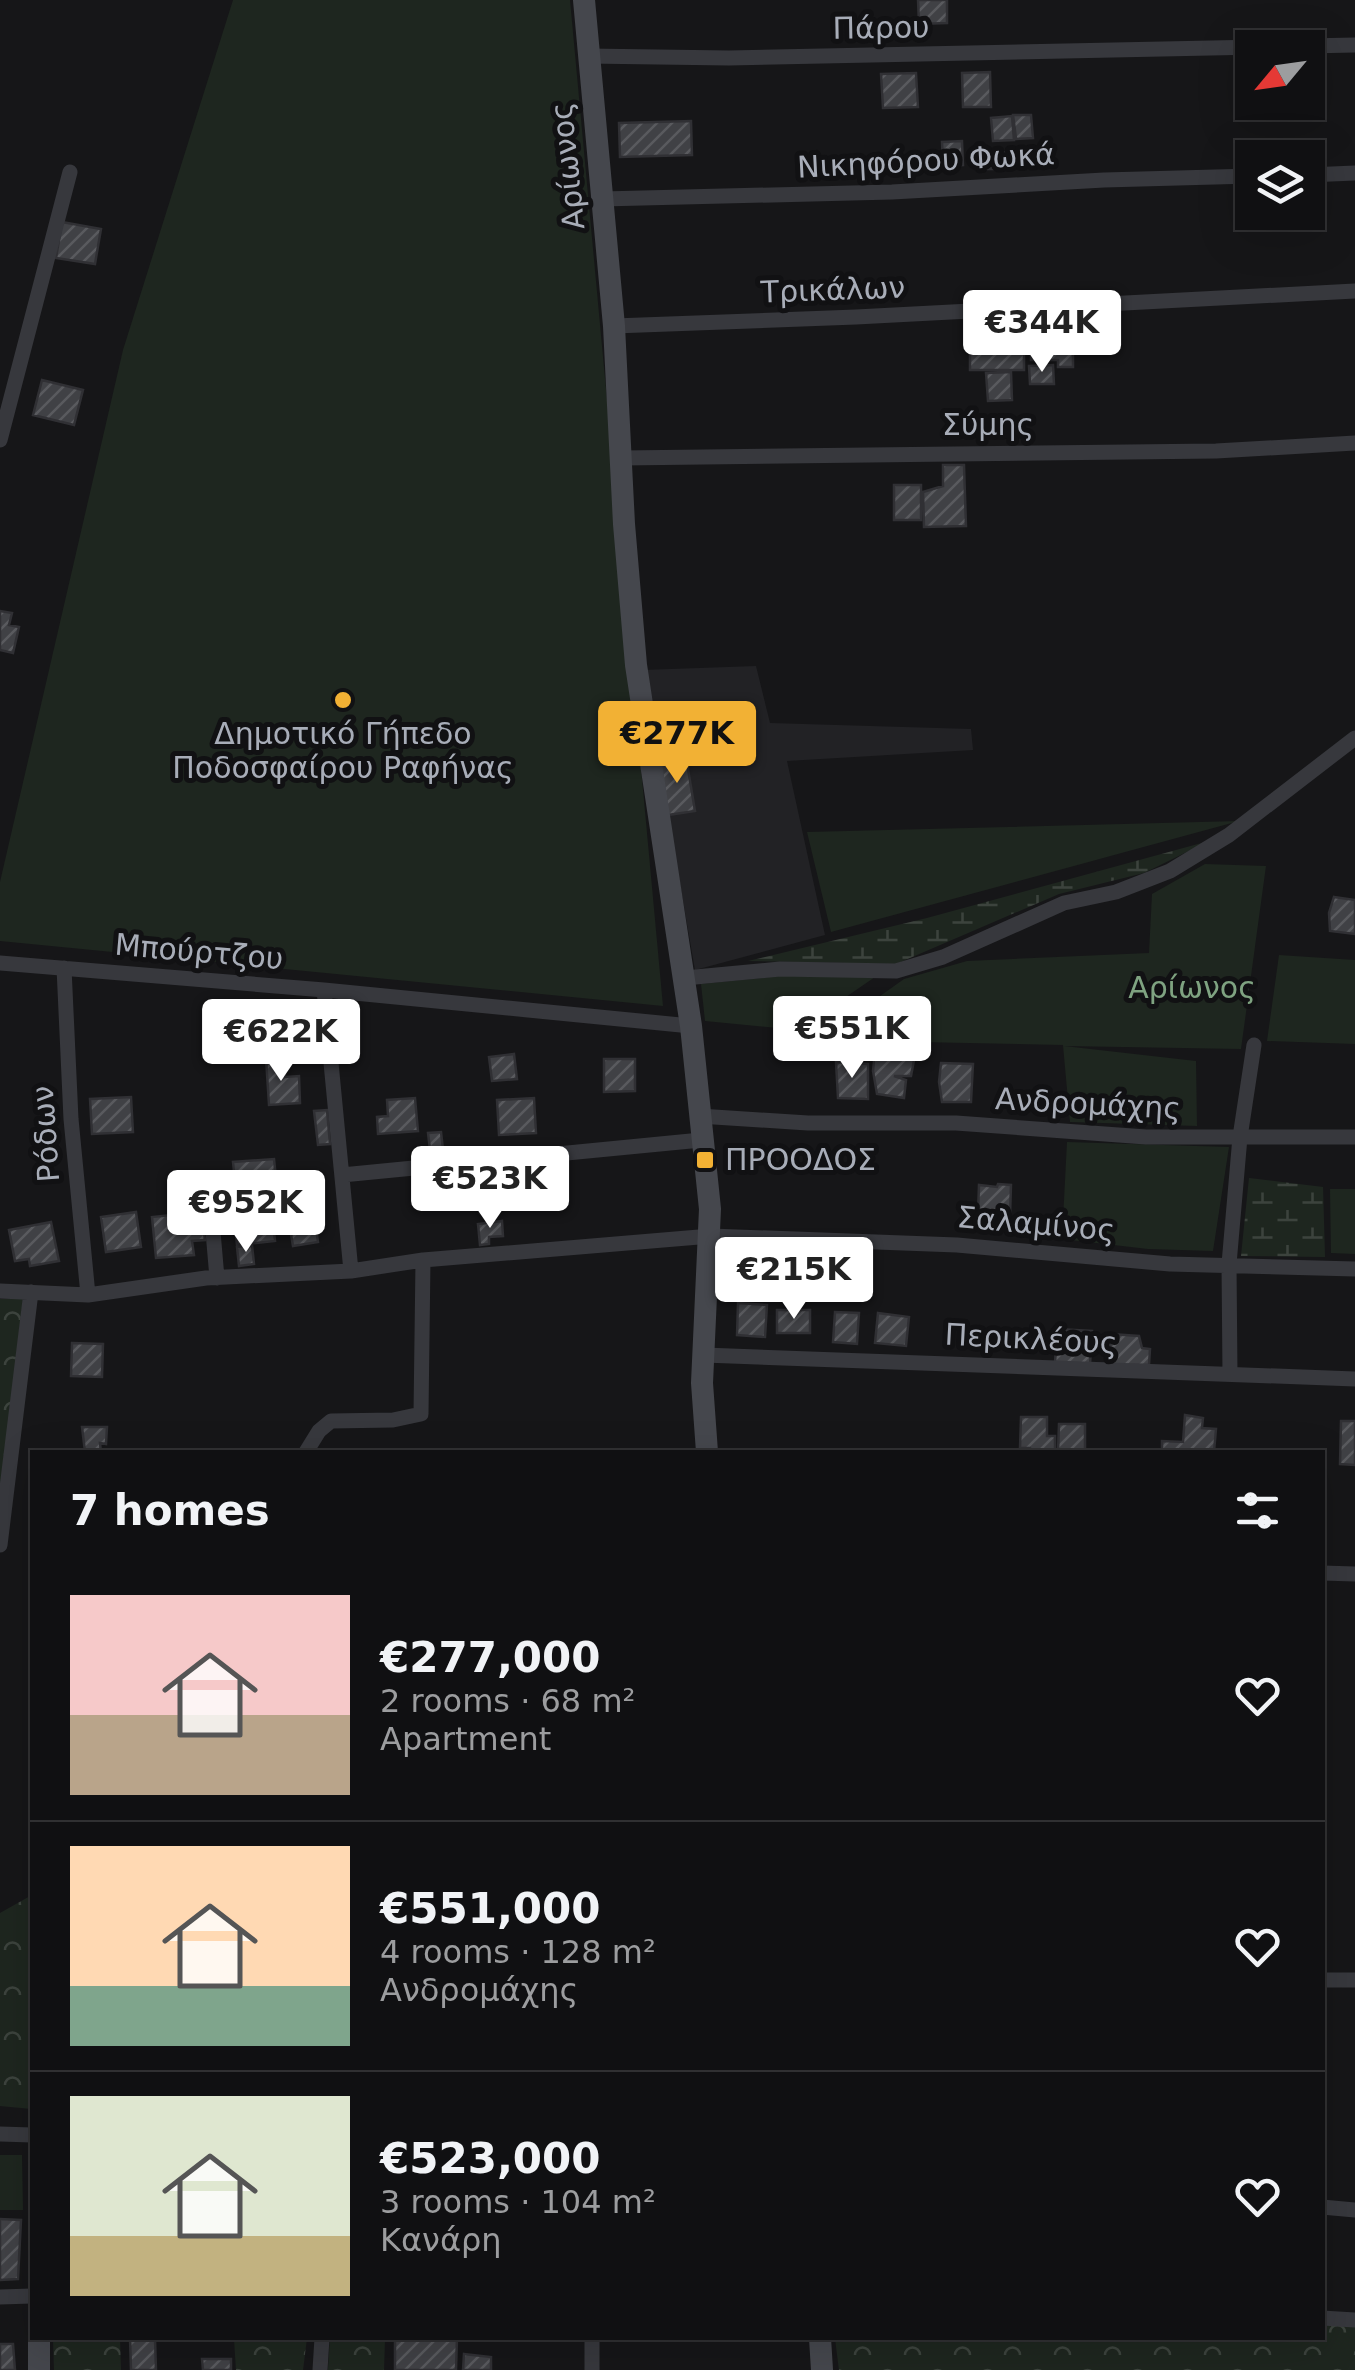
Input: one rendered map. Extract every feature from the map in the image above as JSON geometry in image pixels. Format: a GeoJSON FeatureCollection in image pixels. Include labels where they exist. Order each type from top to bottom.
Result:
{"type":"FeatureCollection","features":[{"type":"Feature","properties":{"kind":"street","name":"Αρίωνος"},"geometry":{"type":"LineString","coordinates":[[584,0],[614,326],[636,665],[691,1026],[712,1236],[702,1396],[707,1450]]}},
{"type":"Feature","properties":{"kind":"street","name":"Πάρου"},"geometry":{"type":"LineString","coordinates":[[587,56],[729,58],[1355,45]]}},
{"type":"Feature","properties":{"kind":"street"},"geometry":{"type":"LineString","coordinates":[[0,440],[70,172]]}},
{"type":"Feature","properties":{"kind":"street"},"geometry":{"type":"LineString","coordinates":[[1325,174],[1355,173]]}},
{"type":"Feature","properties":{"kind":"street","name":"Νικηφόρου Φωκά"},"geometry":{"type":"LineString","coordinates":[[602,199],[892,192],[1235,176]]}},
{"type":"Feature","properties":{"kind":"street","name":"Τρικάλων"},"geometry":{"type":"LineString","coordinates":[[614,326],[1355,290]]}},
{"type":"Feature","properties":{"kind":"street","name":"Σύμης"},"geometry":{"type":"LineString","coordinates":[[622,458],[1216,451],[1355,443]]}},
{"type":"Feature","properties":{"kind":"street"},"geometry":{"type":"LineString","coordinates":[[684,978],[780,969],[896,972],[943,958],[1064,902],[1116,892],[1170,871],[1230,835],[1355,738]]}},
{"type":"Feature","properties":{"kind":"street","name":"Μπούρτζου"},"geometry":{"type":"LineString","coordinates":[[0,963],[691,1026]]}},
{"type":"Feature","properties":{"kind":"street","name":"Ρόδων"},"geometry":{"type":"LineString","coordinates":[[64,968],[73,1138],[88,1295]]}},
{"type":"Feature","properties":{"kind":"street"},"geometry":{"type":"LineString","coordinates":[[324,990],[351,1271]]}},
{"type":"Feature","properties":{"kind":"street"},"geometry":{"type":"LineString","coordinates":[[1230,1374],[1229,1264],[1240,1137],[1254,1045]]}},
{"type":"Feature","properties":{"kind":"street","name":"Ανδρομάχης"},"geometry":{"type":"LineString","coordinates":[[342,1175],[700,1128],[808,1123],[956,1124],[1146,1137],[1355,1138]]}},
{"type":"Feature","properties":{"kind":"street"},"geometry":{"type":"LineString","coordinates":[[209,1185],[216,1278]]}},
{"type":"Feature","properties":{"kind":"street","name":"Σαλαμίνος"},"geometry":{"type":"LineString","coordinates":[[0,1291],[88,1295],[216,1278],[351,1271],[423,1260],[712,1236],[957,1245],[1170,1264],[1355,1269]]}},
{"type":"Feature","properties":{"kind":"street"},"geometry":{"type":"LineString","coordinates":[[307,1450],[319,1431],[331,1422],[394,1420],[422,1414],[423,1260]]}},
{"type":"Feature","properties":{"kind":"street"},"geometry":{"type":"LineString","coordinates":[[0,1546],[31,1292]]}},
{"type":"Feature","properties":{"kind":"street","name":"Περικλέους"},"geometry":{"type":"LineString","coordinates":[[704,1355],[1355,1379]]}},
{"type":"Feature","properties":{"kind":"street"},"geometry":{"type":"LineString","coordinates":[[1325,1573],[1355,1574]]}},
{"type":"Feature","properties":{"kind":"street"},"geometry":{"type":"LineString","coordinates":[[1325,1980],[1355,1980]]}},
{"type":"Feature","properties":{"kind":"street"},"geometry":{"type":"LineString","coordinates":[[0,2134],[30,2134]]}},
{"type":"Feature","properties":{"kind":"street"},"geometry":{"type":"LineString","coordinates":[[1325,2207],[1355,2210]]}},
{"type":"Feature","properties":{"kind":"street"},"geometry":{"type":"LineString","coordinates":[[0,2297],[30,2296]]}},
{"type":"Feature","properties":{"kind":"street"},"geometry":{"type":"LineString","coordinates":[[1325,2318],[1355,2320]]}},
{"type":"Feature","properties":{"kind":"street"},"geometry":{"type":"LineString","coordinates":[[38,2370],[39,2340]]}},
{"type":"Feature","properties":{"kind":"street"},"geometry":{"type":"LineString","coordinates":[[320,2370],[322,2340]]}},
{"type":"Feature","properties":{"kind":"street"},"geometry":{"type":"LineString","coordinates":[[592,2340],[592,2370]]}},
{"type":"Feature","properties":{"kind":"street"},"geometry":{"type":"LineString","coordinates":[[820,2340],[822,2370]]}},
{"type":"Feature","properties":{"kind":"shaded area"},"geometry":{"type":"Polygon","coordinates":[[[756,666],[770,723],[971,729],[973,750],[787,761],[825,935],[695,970],[643,670],[756,666]]]}},
{"type":"Feature","properties":{"kind":"green space"},"geometry":{"type":"Polygon","coordinates":[[[233,0],[570,0],[663,1006],[0,941],[0,882],[123,350],[233,0]]]}},
{"type":"Feature","properties":{"kind":"green space"},"geometry":{"type":"Polygon","coordinates":[[[1239,821],[831,932],[807,832],[1239,821]]]}},
{"type":"Feature","properties":{"kind":"green space"},"geometry":{"type":"Polygon","coordinates":[[[1209,841],[1144,873],[1059,894],[896,964],[748,961],[927,918],[1209,841]]]}},
{"type":"Feature","properties":{"kind":"green space","name":"Αρίωνος"},"geometry":{"type":"Polygon","coordinates":[[[1205,864],[1266,866],[1241,1049],[1064,1046],[1196,1061],[1197,1126],[1070,1122],[1063,1045],[818,1040],[904,979],[967,961],[1149,953],[1152,894],[1205,864]]]}},
{"type":"Feature","properties":{"kind":"green space"},"geometry":{"type":"Polygon","coordinates":[[[1279,955],[1355,960],[1355,1044],[1267,1041],[1279,955]]]}},
{"type":"Feature","properties":{"kind":"green space"},"geometry":{"type":"Polygon","coordinates":[[[790,975],[875,977],[798,1030],[705,1021],[701,984],[790,975]]]}},
{"type":"Feature","properties":{"kind":"green space"},"geometry":{"type":"Polygon","coordinates":[[[1067,1142],[1229,1147],[1213,1251],[1148,1249],[1062,1239],[1067,1142]]]}},
{"type":"Feature","properties":{"kind":"green space"},"geometry":{"type":"Polygon","coordinates":[[[1249,1178],[1323,1187],[1325,1257],[1241,1256],[1249,1178]]]}},
{"type":"Feature","properties":{"kind":"green space"},"geometry":{"type":"Polygon","coordinates":[[[1330,1189],[1355,1189],[1355,1254],[1331,1253],[1330,1189]]]}},
{"type":"Feature","properties":{"kind":"green space"},"geometry":{"type":"Polygon","coordinates":[[[0,1299],[23,1299],[0,1493],[0,1299]]]}},
{"type":"Feature","properties":{"kind":"green space"},"geometry":{"type":"Polygon","coordinates":[[[30,1896],[30,2109],[0,2106],[0,1913],[30,1896]]]}},
{"type":"Feature","properties":{"kind":"green space"},"geometry":{"type":"Polygon","coordinates":[[[0,2155],[22,2155],[23,2210],[0,2210],[0,2155]]]}},
{"type":"Feature","properties":{"kind":"green space"},"geometry":{"type":"Polygon","coordinates":[[[1325,2325],[1355,2326],[1355,2370],[839,2370],[835,2340],[1325,2340],[1325,2325]]]}},
{"type":"Feature","properties":{"kind":"green space"},"geometry":{"type":"Polygon","coordinates":[[[53,2340],[120,2340],[121,2370],[54,2370],[53,2340]]]}},
{"type":"Feature","properties":{"kind":"green space"},"geometry":{"type":"Polygon","coordinates":[[[234,2340],[307,2340],[303,2370],[236,2370],[234,2340]]]}},
{"type":"Feature","properties":{"kind":"green space"},"geometry":{"type":"Polygon","coordinates":[[[330,2340],[385,2340],[384,2370],[328,2370],[330,2340]]]}},
{"type":"Feature","properties":{"kind":"building"},"geometry":{"type":"Polygon","coordinates":[[[918,0],[947,0],[947,23],[919,24],[918,0]]]}},
{"type":"Feature","properties":{"kind":"building"},"geometry":{"type":"Polygon","coordinates":[[[990,72],[991,107],[963,107],[962,73],[990,72]]]}},
{"type":"Feature","properties":{"kind":"building"},"geometry":{"type":"Polygon","coordinates":[[[916,73],[918,107],[883,108],[881,74],[916,73]]]}},
{"type":"Feature","properties":{"kind":"building"},"geometry":{"type":"Polygon","coordinates":[[[1013,115],[1031,115],[1033,138],[1016,139],[1013,115]]]}},
{"type":"Feature","properties":{"kind":"building"},"geometry":{"type":"Polygon","coordinates":[[[1012,116],[1014,140],[993,141],[991,118],[1012,116]]]}},
{"type":"Feature","properties":{"kind":"building"},"geometry":{"type":"Polygon","coordinates":[[[691,121],[692,155],[620,157],[619,123],[691,121]]]}},
{"type":"Feature","properties":{"kind":"building"},"geometry":{"type":"Polygon","coordinates":[[[962,141],[963,165],[943,166],[942,142],[962,141]]]}},
{"type":"Feature","properties":{"kind":"building"},"geometry":{"type":"Polygon","coordinates":[[[985,149],[1006,153],[1006,169],[985,169],[985,149]]]}},
{"type":"Feature","properties":{"kind":"building"},"geometry":{"type":"Polygon","coordinates":[[[62,222],[101,229],[95,264],[56,258],[62,222]]]}},
{"type":"Feature","properties":{"kind":"building"},"geometry":{"type":"Polygon","coordinates":[[[970,318],[983,318],[983,333],[1024,333],[1024,370],[970,370],[970,318]]]}},
{"type":"Feature","properties":{"kind":"building"},"geometry":{"type":"Polygon","coordinates":[[[1031,328],[1059,328],[1059,349],[1073,349],[1073,367],[1058,367],[1058,360],[1031,360],[1031,328]]]}},
{"type":"Feature","properties":{"kind":"building"},"geometry":{"type":"Polygon","coordinates":[[[1053,365],[1054,384],[1030,384],[1029,366],[1053,365]]]}},
{"type":"Feature","properties":{"kind":"building"},"geometry":{"type":"Polygon","coordinates":[[[1011,372],[1012,400],[988,401],[986,373],[1011,372]]]}},
{"type":"Feature","properties":{"kind":"building"},"geometry":{"type":"Polygon","coordinates":[[[42,380],[83,390],[74,425],[33,415],[42,380]]]}},
{"type":"Feature","properties":{"kind":"building"},"geometry":{"type":"Polygon","coordinates":[[[943,465],[964,465],[966,526],[924,527],[923,492],[943,486],[943,465]]]}},
{"type":"Feature","properties":{"kind":"building"},"geometry":{"type":"Polygon","coordinates":[[[894,485],[921,485],[921,520],[894,520],[894,485]]]}},
{"type":"Feature","properties":{"kind":"building"},"geometry":{"type":"Polygon","coordinates":[[[0,611],[12,613],[9,625],[19,627],[13,653],[0,650],[0,611]]]}},
{"type":"Feature","properties":{"kind":"building"},"geometry":{"type":"Polygon","coordinates":[[[686,757],[695,811],[668,815],[659,762],[686,757]]]}},
{"type":"Feature","properties":{"kind":"building"},"geometry":{"type":"Polygon","coordinates":[[[1334,897],[1355,900],[1355,934],[1330,931],[1329,913],[1334,897]]]}},
{"type":"Feature","properties":{"kind":"building"},"geometry":{"type":"Polygon","coordinates":[[[901,1050],[915,1055],[911,1076],[894,1076],[906,1080],[904,1098],[877,1094],[875,1051],[901,1050]]]}},
{"type":"Feature","properties":{"kind":"building"},"geometry":{"type":"Polygon","coordinates":[[[514,1054],[517,1079],[492,1081],[489,1057],[514,1054]]]}},
{"type":"Feature","properties":{"kind":"building"},"geometry":{"type":"Polygon","coordinates":[[[284,1057],[285,1077],[299,1076],[300,1103],[269,1105],[266,1058],[284,1057]]]}},
{"type":"Feature","properties":{"kind":"building"},"geometry":{"type":"Polygon","coordinates":[[[604,1059],[635,1059],[635,1091],[604,1092],[604,1059]]]}},
{"type":"Feature","properties":{"kind":"building"},"geometry":{"type":"Polygon","coordinates":[[[836,1062],[868,1064],[868,1099],[838,1098],[836,1062]]]}},
{"type":"Feature","properties":{"kind":"building"},"geometry":{"type":"Polygon","coordinates":[[[941,1063],[973,1064],[971,1102],[942,1102],[941,1063]]]}},
{"type":"Feature","properties":{"kind":"building"},"geometry":{"type":"Polygon","coordinates":[[[131,1097],[133,1132],[92,1134],[90,1099],[131,1097]]]}},
{"type":"Feature","properties":{"kind":"building"},"geometry":{"type":"Polygon","coordinates":[[[415,1098],[418,1131],[378,1134],[377,1117],[388,1116],[387,1100],[415,1098]]]}},
{"type":"Feature","properties":{"kind":"building"},"geometry":{"type":"Polygon","coordinates":[[[534,1098],[536,1133],[499,1135],[497,1100],[534,1098]]]}},
{"type":"Feature","properties":{"kind":"building"},"geometry":{"type":"Polygon","coordinates":[[[327,1110],[330,1144],[318,1145],[314,1111],[327,1110]]]}},
{"type":"Feature","properties":{"kind":"building"},"geometry":{"type":"Polygon","coordinates":[[[441,1132],[444,1158],[431,1159],[428,1133],[441,1132]]]}},
{"type":"Feature","properties":{"kind":"building"},"geometry":{"type":"Polygon","coordinates":[[[274,1159],[277,1188],[236,1192],[233,1162],[274,1159]]]}},
{"type":"Feature","properties":{"kind":"building"},"geometry":{"type":"Polygon","coordinates":[[[496,1173],[500,1200],[492,1201],[493,1211],[480,1213],[478,1200],[463,1203],[460,1178],[496,1173]]]}},
{"type":"Feature","properties":{"kind":"building"},"geometry":{"type":"Polygon","coordinates":[[[979,1185],[1011,1185],[1010,1217],[978,1212],[979,1185]]]}},
{"type":"Feature","properties":{"kind":"building"},"geometry":{"type":"Polygon","coordinates":[[[313,1207],[318,1242],[293,1246],[287,1211],[313,1207]]]}},
{"type":"Feature","properties":{"kind":"building"},"geometry":{"type":"Polygon","coordinates":[[[136,1212],[141,1247],[106,1252],[101,1217],[136,1212]]]}},
{"type":"Feature","properties":{"kind":"building"},"geometry":{"type":"Polygon","coordinates":[[[272,1212],[275,1241],[237,1245],[234,1216],[272,1212]]]}},
{"type":"Feature","properties":{"kind":"building"},"geometry":{"type":"Polygon","coordinates":[[[190,1213],[192,1226],[203,1225],[205,1240],[192,1241],[194,1255],[156,1258],[152,1217],[190,1213]]]}},
{"type":"Feature","properties":{"kind":"building"},"geometry":{"type":"Polygon","coordinates":[[[502,1221],[503,1236],[489,1237],[489,1244],[480,1245],[478,1224],[502,1221]]]}},
{"type":"Feature","properties":{"kind":"building"},"geometry":{"type":"Polygon","coordinates":[[[51,1222],[59,1261],[30,1266],[29,1259],[15,1261],[9,1230],[51,1222]]]}},
{"type":"Feature","properties":{"kind":"building"},"geometry":{"type":"Polygon","coordinates":[[[252,1245],[254,1264],[239,1266],[237,1247],[252,1245]]]}},
{"type":"Feature","properties":{"kind":"building"},"geometry":{"type":"Polygon","coordinates":[[[796,1261],[809,1261],[808,1298],[795,1298],[796,1261]]]}},
{"type":"Feature","properties":{"kind":"building"},"geometry":{"type":"Polygon","coordinates":[[[738,1303],[767,1305],[765,1337],[737,1335],[738,1303]]]}},
{"type":"Feature","properties":{"kind":"building"},"geometry":{"type":"Polygon","coordinates":[[[777,1310],[810,1310],[810,1333],[777,1333],[777,1310]]]}},
{"type":"Feature","properties":{"kind":"building"},"geometry":{"type":"Polygon","coordinates":[[[835,1312],[859,1313],[857,1344],[833,1342],[835,1312]]]}},
{"type":"Feature","properties":{"kind":"building"},"geometry":{"type":"Polygon","coordinates":[[[878,1313],[909,1317],[906,1346],[875,1343],[878,1313]]]}},
{"type":"Feature","properties":{"kind":"building"},"geometry":{"type":"Polygon","coordinates":[[[1057,1329],[1092,1331],[1090,1365],[1055,1363],[1057,1329]]]}},
{"type":"Feature","properties":{"kind":"building"},"geometry":{"type":"Polygon","coordinates":[[[1111,1334],[1139,1336],[1142,1348],[1150,1349],[1149,1365],[1109,1365],[1111,1334]]]}},
{"type":"Feature","properties":{"kind":"building"},"geometry":{"type":"Polygon","coordinates":[[[72,1343],[103,1344],[102,1377],[71,1376],[72,1343]]]}},
{"type":"Feature","properties":{"kind":"building"},"geometry":{"type":"Polygon","coordinates":[[[1185,1415],[1203,1418],[1202,1428],[1216,1429],[1214,1450],[1162,1450],[1162,1441],[1183,1442],[1185,1415]]]}},
{"type":"Feature","properties":{"kind":"building"},"geometry":{"type":"Polygon","coordinates":[[[1021,1417],[1047,1417],[1047,1436],[1055,1436],[1055,1450],[1020,1448],[1021,1417]]]}},
{"type":"Feature","properties":{"kind":"building"},"geometry":{"type":"Polygon","coordinates":[[[1341,1421],[1355,1421],[1355,1465],[1340,1464],[1341,1421]]]}},
{"type":"Feature","properties":{"kind":"building"},"geometry":{"type":"Polygon","coordinates":[[[1059,1424],[1085,1424],[1085,1450],[1058,1450],[1059,1424]]]}},
{"type":"Feature","properties":{"kind":"building"},"geometry":{"type":"Polygon","coordinates":[[[82,1427],[107,1427],[106,1444],[100,1443],[101,1450],[85,1450],[82,1427]]]}},
{"type":"Feature","properties":{"kind":"building"},"geometry":{"type":"Polygon","coordinates":[[[0,2219],[21,2220],[18,2279],[0,2280],[0,2219]]]}},
{"type":"Feature","properties":{"kind":"building"},"geometry":{"type":"Polygon","coordinates":[[[130,2340],[155,2340],[156,2370],[131,2370],[130,2340]]]}},
{"type":"Feature","properties":{"kind":"building"},"geometry":{"type":"Polygon","coordinates":[[[395,2340],[457,2340],[456,2370],[395,2370],[395,2340]]]}},
{"type":"Feature","properties":{"kind":"building"},"geometry":{"type":"Polygon","coordinates":[[[0,2344],[13,2344],[15,2370],[0,2370],[0,2344]]]}},
{"type":"Feature","properties":{"kind":"building"},"geometry":{"type":"Polygon","coordinates":[[[464,2354],[491,2357],[491,2370],[463,2370],[464,2354]]]}},
{"type":"Feature","properties":{"kind":"building"},"geometry":{"type":"Polygon","coordinates":[[[202,2359],[231,2359],[231,2370],[203,2370],[202,2359]]]}},
{"type":"Feature","properties":{"kind":"place","name":"Δημοτικό Γήπεδο Ποδοσφαίρου Ραφήνας"},"geometry":{"type":"Point","coordinates":[343,700]}},
{"type":"Feature","properties":{"kind":"place","name":"ΠΡΟΟΔΟΣ"},"geometry":{"type":"Point","coordinates":[705,1160]}}]}
